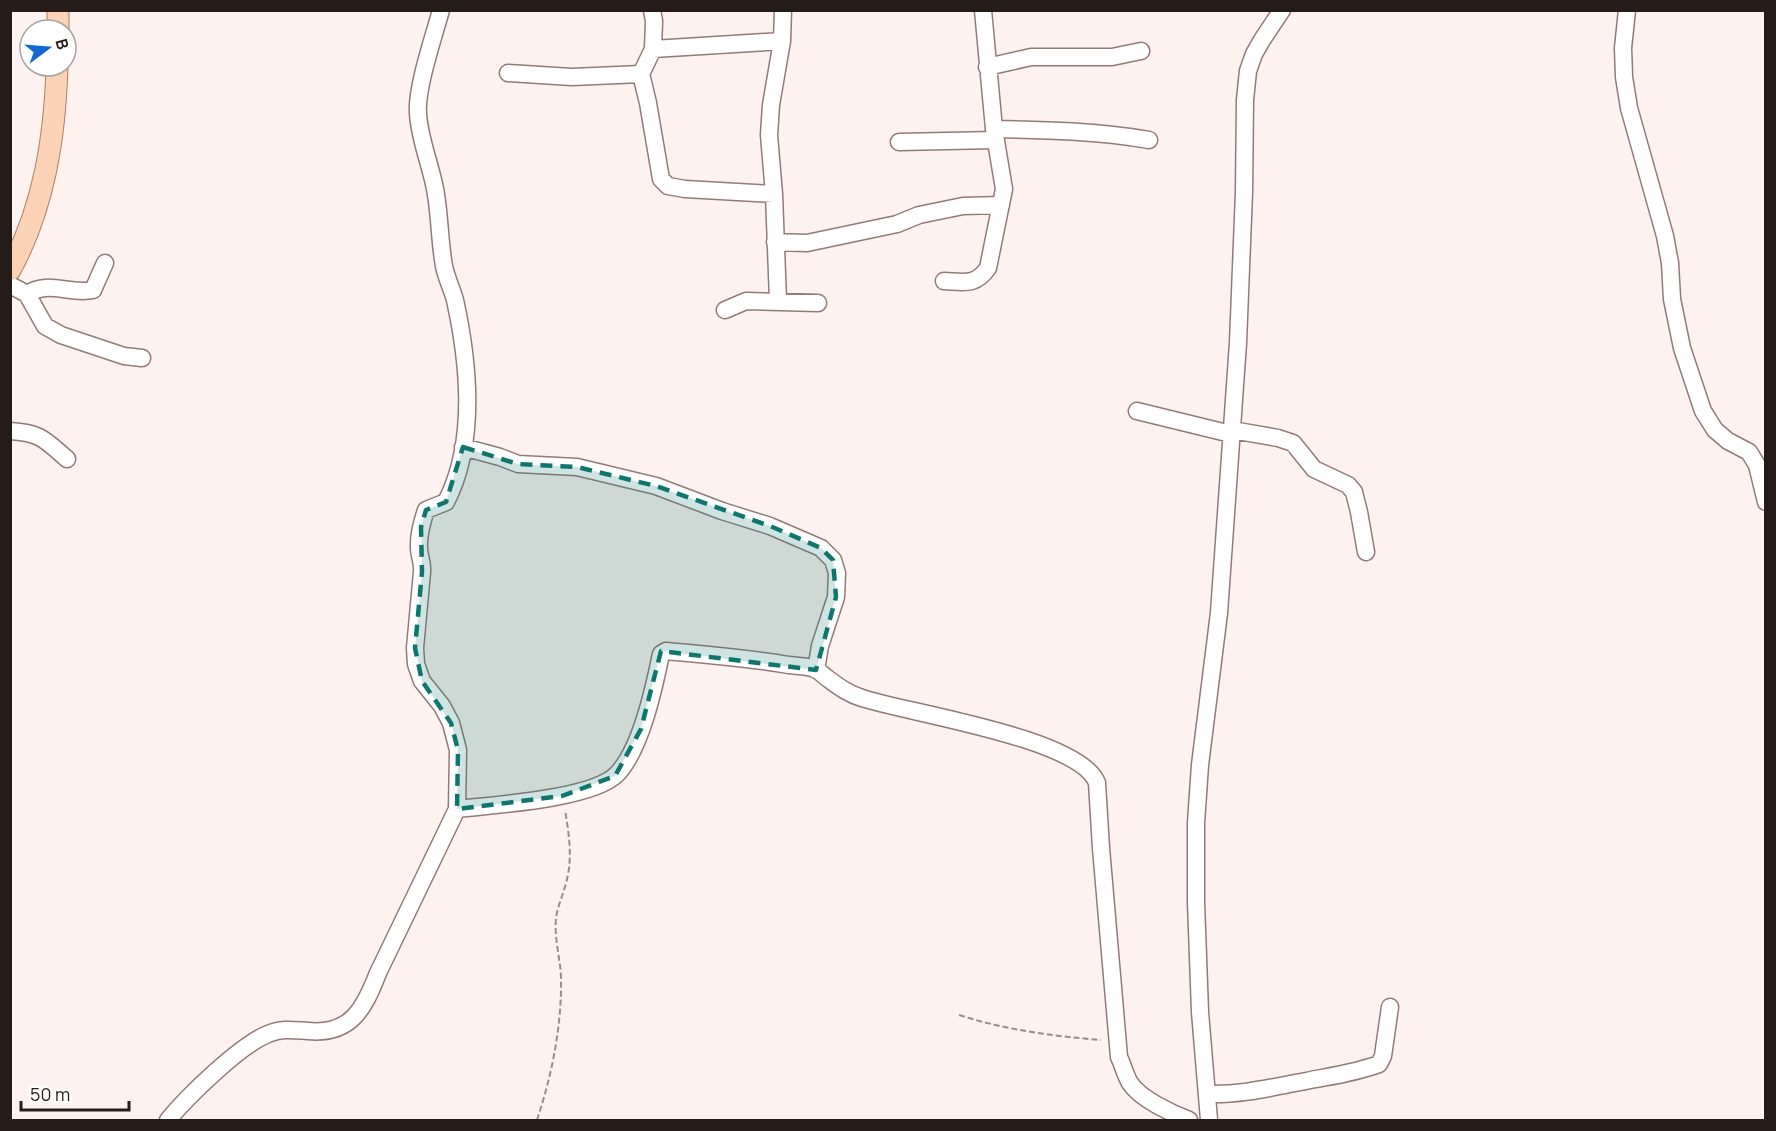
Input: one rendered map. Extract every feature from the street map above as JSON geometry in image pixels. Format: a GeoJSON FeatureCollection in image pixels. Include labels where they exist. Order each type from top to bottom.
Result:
{"type":"FeatureCollection","features":[{"type":"Feature","properties":{"kind":"main road"},"geometry":{"type":"LineString","coordinates":[[10,270],[22,249],[45,183],[56,78]]}},
{"type":"Feature","properties":{"kind":"street"},"geometry":{"type":"LineString","coordinates":[[168,1120],[182,1103],[246,1046],[266,1034],[283,1029],[322,1032],[338,1029],[356,1016],[368,998],[457,809],[458,750],[442,706],[422,681],[416,664],[415,648],[423,560],[419,551],[420,526],[426,510],[446,502],[454,487],[463,447],[468,396],[454,298],[444,268],[435,186],[418,113],[419,96],[441,10]]}},
{"type":"Feature","properties":{"kind":"street"},"geometry":{"type":"LineString","coordinates":[[652,10],[653,49],[641,74],[661,179],[668,186],[685,189],[774,194]]}},
{"type":"Feature","properties":{"kind":"street"},"geometry":{"type":"LineString","coordinates":[[778,301],[769,135],[771,105],[782,41],[783,10]]}},
{"type":"Feature","properties":{"kind":"street"},"geometry":{"type":"LineString","coordinates":[[944,281],[972,282],[981,277],[988,268],[1004,189],[987,67],[983,10]]}},
{"type":"Feature","properties":{"kind":"street"},"geometry":{"type":"LineString","coordinates":[[1209,1120],[1200,1012],[1196,823],[1200,765],[1219,613],[1232,432],[1242,254],[1245,100],[1248,71],[1254,54],[1282,10]]}},
{"type":"Feature","properties":{"kind":"street"},"geometry":{"type":"LineString","coordinates":[[1627,10],[1623,48],[1624,77],[1629,108],[1665,236],[1670,263],[1672,299],[1682,348],[1703,411],[1715,430],[1728,441],[1749,452],[1757,465],[1766,502]]}},
{"type":"Feature","properties":{"kind":"street"},"geometry":{"type":"LineString","coordinates":[[653,49],[782,41]]}},
{"type":"Feature","properties":{"kind":"street"},"geometry":{"type":"LineString","coordinates":[[987,67],[1031,57],[1113,57],[1141,51]]}},
{"type":"Feature","properties":{"kind":"street"},"geometry":{"type":"LineString","coordinates":[[508,73],[572,77],[641,74]]}},
{"type":"Feature","properties":{"kind":"street"},"geometry":{"type":"LineString","coordinates":[[899,142],[1062,131],[1124,135],[1149,140]]}},
{"type":"Feature","properties":{"kind":"street"},"geometry":{"type":"LineString","coordinates":[[776,242],[807,243],[897,224],[919,215],[963,206],[1001,205]]}},
{"type":"Feature","properties":{"kind":"street"},"geometry":{"type":"LineString","coordinates":[[27,294],[43,287],[93,290],[105,263]]}},
{"type":"Feature","properties":{"kind":"street"},"geometry":{"type":"LineString","coordinates":[[10,285],[27,294],[45,326],[61,335],[124,356],[142,358]]}},
{"type":"Feature","properties":{"kind":"street"},"geometry":{"type":"LineString","coordinates":[[725,310],[746,301],[818,303]]}},
{"type":"Feature","properties":{"kind":"street"},"geometry":{"type":"LineString","coordinates":[[1137,411],[1232,432],[1278,438],[1293,443],[1314,469],[1348,485],[1354,492],[1366,552]]}},
{"type":"Feature","properties":{"kind":"street"},"geometry":{"type":"LineString","coordinates":[[10,431],[31,432],[44,439],[66,459]]}},
{"type":"Feature","properties":{"kind":"street"},"geometry":{"type":"LineString","coordinates":[[463,447],[518,464],[577,467],[656,486],[770,526],[821,548],[833,560],[837,573],[836,597],[820,646],[816,670]]}},
{"type":"Feature","properties":{"kind":"street"},"geometry":{"type":"LineString","coordinates":[[457,809],[562,796],[596,786],[615,776],[623,766],[641,729],[654,689],[661,654],[666,651],[778,663],[816,670],[846,692],[863,699],[944,717],[1029,741],[1075,761],[1095,777],[1119,1057],[1131,1084],[1154,1102],[1190,1120]]}},
{"type":"Feature","properties":{"kind":"street"},"geometry":{"type":"LineString","coordinates":[[1208,1095],[1235,1095],[1360,1071],[1379,1064],[1383,1056],[1390,1007]]}},
{"type":"Feature","properties":{"kind":"path"},"geometry":{"type":"LineString","coordinates":[[537,1120],[552,1069],[558,1020],[561,977],[556,920],[559,900],[567,881],[570,852],[562,796]]}},
{"type":"Feature","properties":{"kind":"path"},"geometry":{"type":"LineString","coordinates":[[959,1015],[1023,1032],[1116,1041]]}},
{"type":"Feature","properties":{"kind":"highlighted area"},"geometry":{"type":"Polygon","coordinates":[[[463,447],[518,464],[577,467],[656,486],[770,526],[821,548],[833,560],[836,597],[816,670],[661,651],[641,729],[615,776],[562,796],[457,809],[458,750],[451,723],[422,681],[415,648],[422,572],[421,527],[426,510],[446,502],[463,447]]]}}]}
